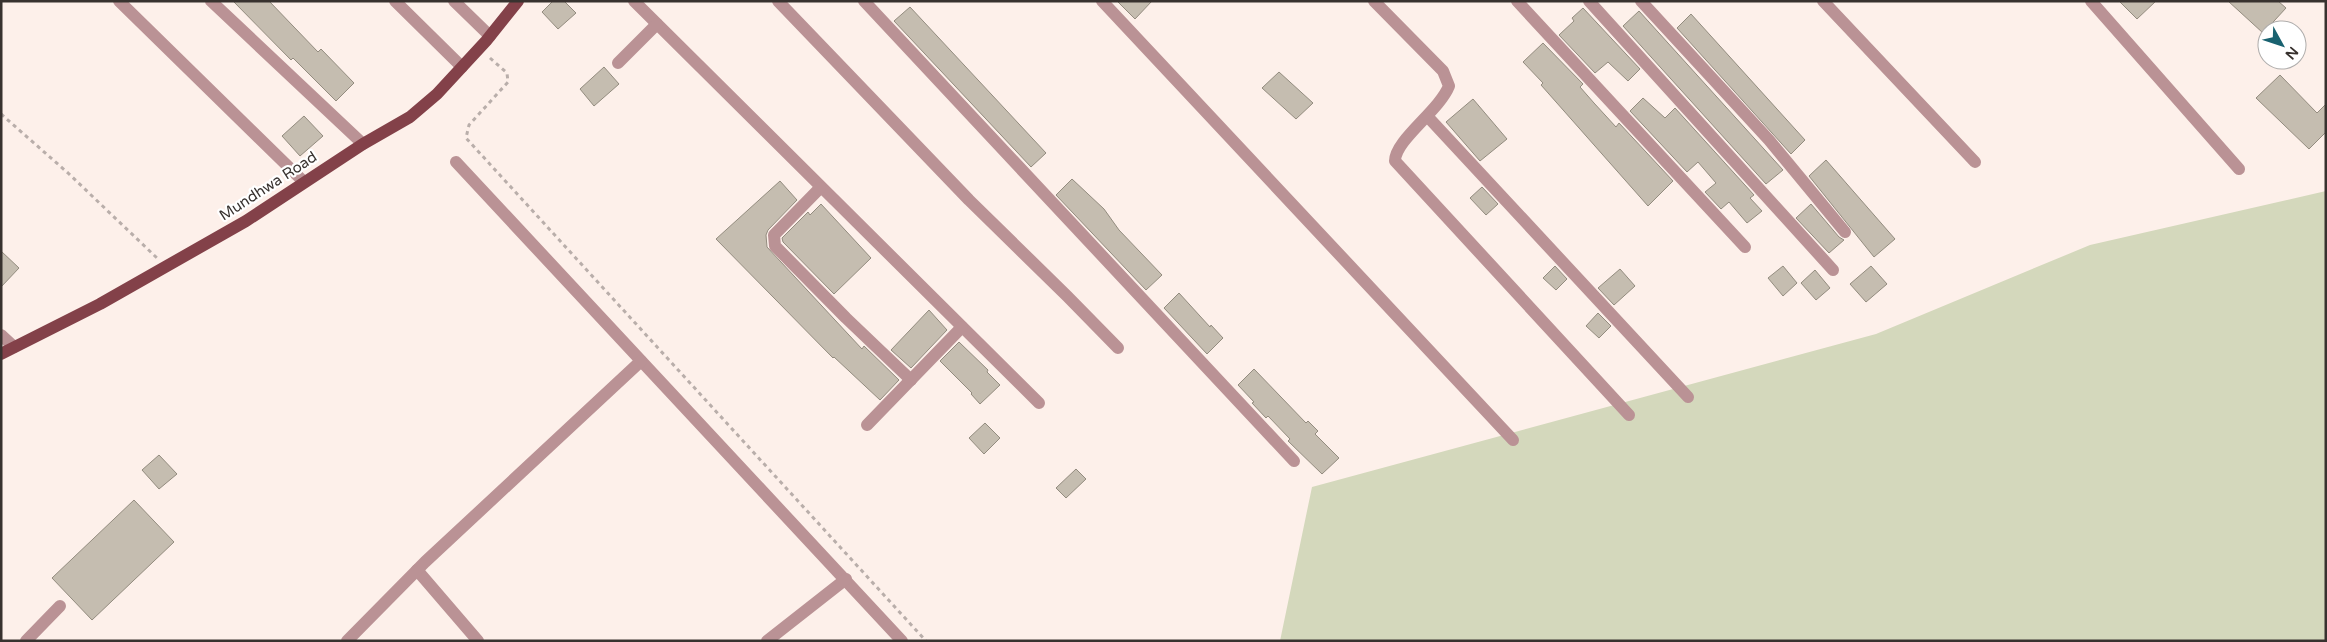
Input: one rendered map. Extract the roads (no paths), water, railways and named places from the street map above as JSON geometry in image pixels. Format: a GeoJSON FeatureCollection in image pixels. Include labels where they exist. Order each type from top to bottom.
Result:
{"type":"FeatureCollection","features":[{"type":"Feature","properties":{"kind":"main road","name":"Mundhwa Road"},"geometry":{"type":"LineString","coordinates":[[1,354],[100,304],[246,221],[363,144],[410,117],[437,94],[490,36],[518,1]]}},
{"type":"Feature","properties":{"kind":"street"},"geometry":{"type":"LineString","coordinates":[[119,1],[304,182]]}},
{"type":"Feature","properties":{"kind":"street"},"geometry":{"type":"LineString","coordinates":[[211,1],[363,144]]}},
{"type":"Feature","properties":{"kind":"street"},"geometry":{"type":"LineString","coordinates":[[396,1],[462,67]]}},
{"type":"Feature","properties":{"kind":"street"},"geometry":{"type":"LineString","coordinates":[[454,1],[490,36]]}},
{"type":"Feature","properties":{"kind":"street"},"geometry":{"type":"LineString","coordinates":[[634,1],[1038,403]]}},
{"type":"Feature","properties":{"kind":"street"},"geometry":{"type":"LineString","coordinates":[[778,1],[969,200],[1068,296],[1118,348]]}},
{"type":"Feature","properties":{"kind":"street"},"geometry":{"type":"LineString","coordinates":[[864,1],[1294,461]]}},
{"type":"Feature","properties":{"kind":"street"},"geometry":{"type":"LineString","coordinates":[[1102,1],[1513,440]]}},
{"type":"Feature","properties":{"kind":"street"},"geometry":{"type":"LineString","coordinates":[[1374,1],[1447,78],[1449,86],[1445,96],[1428,117],[1400,145],[1395,154],[1395,161],[1399,168],[1629,414]]}},
{"type":"Feature","properties":{"kind":"street"},"geometry":{"type":"LineString","coordinates":[[1517,1],[1745,247]]}},
{"type":"Feature","properties":{"kind":"street"},"geometry":{"type":"LineString","coordinates":[[1589,1],[1833,270]]}},
{"type":"Feature","properties":{"kind":"street"},"geometry":{"type":"LineString","coordinates":[[1641,1],[1769,140],[1845,232]]}},
{"type":"Feature","properties":{"kind":"street"},"geometry":{"type":"LineString","coordinates":[[1823,1],[1975,162]]}},
{"type":"Feature","properties":{"kind":"street"},"geometry":{"type":"LineString","coordinates":[[2091,1],[2239,169]]}},
{"type":"Feature","properties":{"kind":"street"},"geometry":{"type":"LineString","coordinates":[[618,63],[657,24]]}},
{"type":"Feature","properties":{"kind":"street"},"geometry":{"type":"LineString","coordinates":[[1428,117],[1688,397]]}},
{"type":"Feature","properties":{"kind":"street"},"geometry":{"type":"LineString","coordinates":[[456,162],[846,578],[902,641]]}},
{"type":"Feature","properties":{"kind":"street"},"geometry":{"type":"LineString","coordinates":[[820,188],[779,227],[774,235],[776,246],[846,318],[911,380]]}},
{"type":"Feature","properties":{"kind":"street"},"geometry":{"type":"LineString","coordinates":[[867,425],[962,327]]}},
{"type":"Feature","properties":{"kind":"street"},"geometry":{"type":"LineString","coordinates":[[1,335],[14,347]]}},
{"type":"Feature","properties":{"kind":"street"},"geometry":{"type":"LineString","coordinates":[[346,641],[417,570],[641,361]]}},
{"type":"Feature","properties":{"kind":"street"},"geometry":{"type":"LineString","coordinates":[[417,570],[478,641]]}},
{"type":"Feature","properties":{"kind":"street"},"geometry":{"type":"LineString","coordinates":[[767,641],[846,578]]}},
{"type":"Feature","properties":{"kind":"street"},"geometry":{"type":"LineString","coordinates":[[26,641],[60,606]]}}]}
